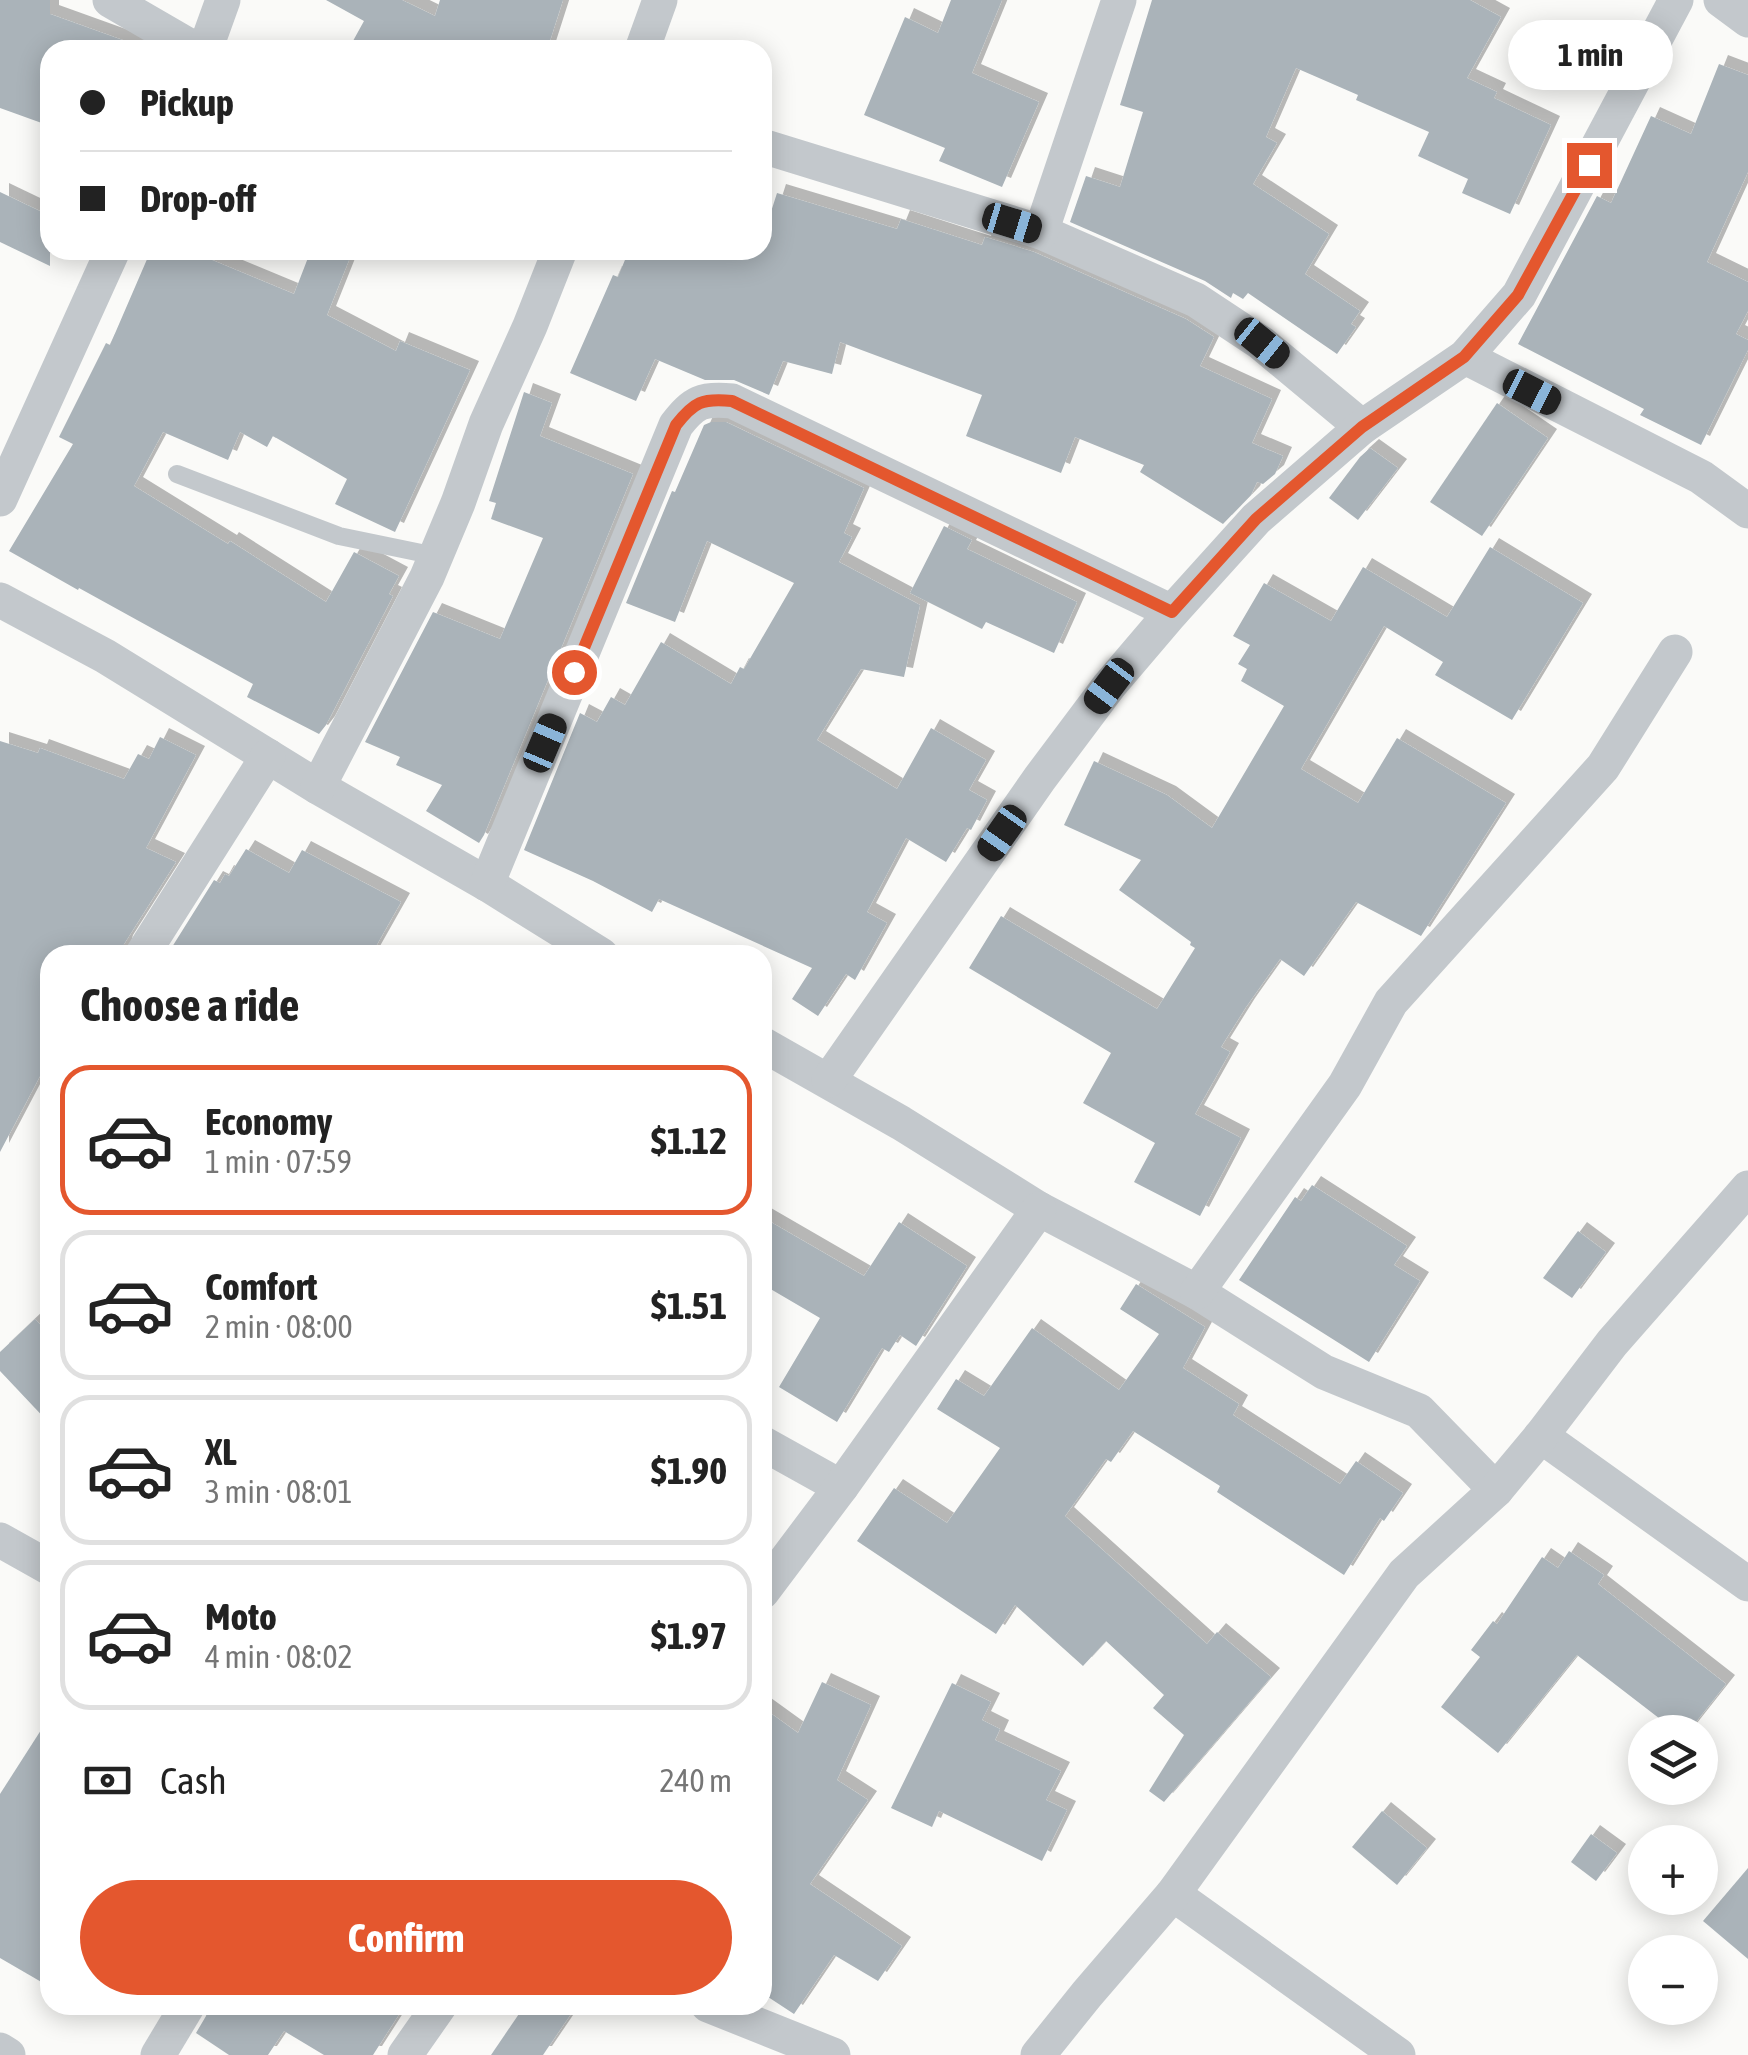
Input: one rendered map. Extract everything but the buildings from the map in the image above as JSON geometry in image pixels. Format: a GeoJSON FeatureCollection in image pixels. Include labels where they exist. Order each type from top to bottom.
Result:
{"type":"FeatureCollection","features":[{"type":"Feature","properties":{"kind":"street"},"geometry":{"type":"LineString","coordinates":[[110,0],[179,40]]}},
{"type":"Feature","properties":{"kind":"street"},"geometry":{"type":"LineString","coordinates":[[209,40],[223,0]]}},
{"type":"Feature","properties":{"kind":"street"},"geometry":{"type":"LineString","coordinates":[[646,40],[660,0]]}},
{"type":"Feature","properties":{"kind":"street"},"geometry":{"type":"LineString","coordinates":[[1041,232],[1119,0]]}},
{"type":"Feature","properties":{"kind":"street"},"geometry":{"type":"LineString","coordinates":[[829,1080],[1040,778],[1109,686],[1172,612],[1256,519],[1362,427],[1464,357],[1518,295],[1676,0]]}},
{"type":"Feature","properties":{"kind":"street"},"geometry":{"type":"LineString","coordinates":[[1721,0],[1748,20]]}},
{"type":"Feature","properties":{"kind":"street"},"geometry":{"type":"LineString","coordinates":[[772,149],[1041,232],[1196,300],[1262,343],[1362,427]]}},
{"type":"Feature","properties":{"kind":"street"},"geometry":{"type":"LineString","coordinates":[[0,499],[109,260]]}},
{"type":"Feature","properties":{"kind":"street"},"geometry":{"type":"LineString","coordinates":[[318,788],[436,556],[486,424],[556,260]]}},
{"type":"Feature","properties":{"kind":"street"},"geometry":{"type":"LineString","coordinates":[[1464,357],[1702,478],[1748,511]]}},
{"type":"Feature","properties":{"kind":"street"},"geometry":{"type":"LineString","coordinates":[[486,884],[676,425],[692,406],[712,399],[732,401],[1172,612]]}},
{"type":"Feature","properties":{"kind":"street"},"geometry":{"type":"LineString","coordinates":[[0,600],[104,656],[585,945]]}},
{"type":"Feature","properties":{"kind":"street"},"geometry":{"type":"LineString","coordinates":[[1197,1292],[1345,1085],[1390,1002],[1604,768],[1675,652]]}},
{"type":"Feature","properties":{"kind":"street"},"geometry":{"type":"LineString","coordinates":[[148,945],[268,756]]}},
{"type":"Feature","properties":{"kind":"street"},"geometry":{"type":"LineString","coordinates":[[772,1049],[829,1080],[1039,1210],[1197,1292],[1324,1372],[1419,1411],[1496,1490]]}},
{"type":"Feature","properties":{"kind":"street"},"geometry":{"type":"LineString","coordinates":[[1038,2055],[1173,1894],[1404,1574],[1496,1490],[1612,1342],[1748,1188]]}},
{"type":"Feature","properties":{"kind":"street"},"geometry":{"type":"LineString","coordinates":[[772,1579],[1039,1210]]}},
{"type":"Feature","properties":{"kind":"street"},"geometry":{"type":"LineString","coordinates":[[1541,1436],[1748,1584]]}},
{"type":"Feature","properties":{"kind":"street"},"geometry":{"type":"LineString","coordinates":[[772,1449],[841,1487]]}},
{"type":"Feature","properties":{"kind":"street"},"geometry":{"type":"LineString","coordinates":[[0,1540],[40,1562]]}},
{"type":"Feature","properties":{"kind":"street"},"geometry":{"type":"LineString","coordinates":[[1173,1894],[1398,2055]]}},
{"type":"Feature","properties":{"kind":"street"},"geometry":{"type":"LineString","coordinates":[[158,2055],[182,2015]]}},
{"type":"Feature","properties":{"kind":"street"},"geometry":{"type":"LineString","coordinates":[[405,2055],[433,2015]]}},
{"type":"Feature","properties":{"kind":"street"},"geometry":{"type":"LineString","coordinates":[[733,2015],[833,2055]]}},
{"type":"Feature","properties":{"kind":"street"},"geometry":{"type":"LineString","coordinates":[[0,2050],[8,2055]]}},
{"type":"Feature","properties":{"kind":"lane"},"geometry":{"type":"LineString","coordinates":[[178,474],[339,536],[436,556]]}},
{"type":"Feature","properties":{"kind":"route"},"geometry":{"type":"LineString","coordinates":[[574,672],[676,425],[692,406],[712,399],[732,401],[1172,612],[1256,519],[1362,427],[1464,357],[1518,295],[1589,165]]}}]}
